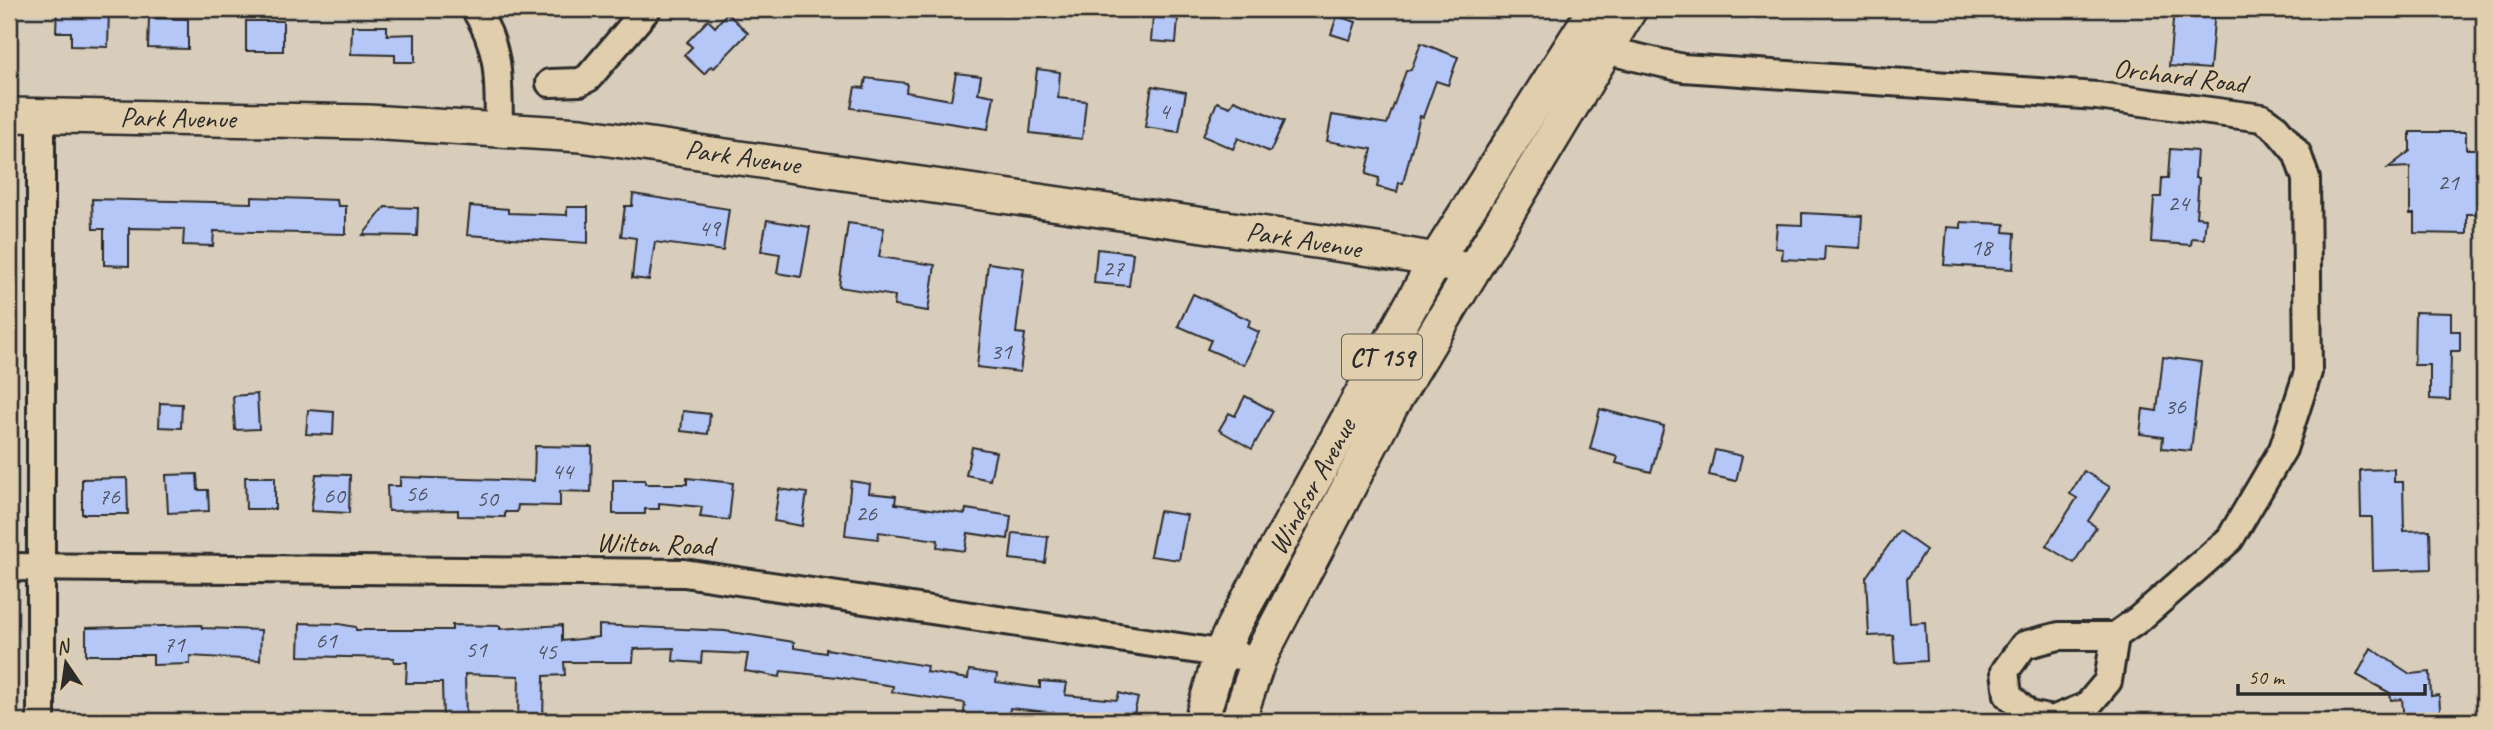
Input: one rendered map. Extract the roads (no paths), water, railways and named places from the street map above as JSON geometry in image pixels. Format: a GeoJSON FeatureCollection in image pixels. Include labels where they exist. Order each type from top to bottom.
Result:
{"type":"FeatureCollection","features":[{"type":"Feature","properties":{"kind":"main road","name":"Windsor Avenue"},"geometry":{"type":"LineString","coordinates":[[1201,721],[1220,653],[1436,260],[1572,41],[1595,9]]}},
{"type":"Feature","properties":{"kind":"main road","name":"Windsor Avenue"},"geometry":{"type":"LineString","coordinates":[[1238,721],[1259,659],[1390,408],[1630,9]]}},
{"type":"Feature","properties":{"kind":"main road","name":"Park Avenue"},"geometry":{"type":"LineString","coordinates":[[25,115],[355,122],[581,135],[673,146],[1436,260],[1470,272]]}},
{"type":"Feature","properties":{"kind":"street"},"geometry":{"type":"LineString","coordinates":[[475,9],[490,31],[498,60],[499,130]]}},
{"type":"Feature","properties":{"kind":"street"},"geometry":{"type":"LineString","coordinates":[[550,83],[580,82],[588,78],[648,9]]}},
{"type":"Feature","properties":{"kind":"street","name":"Orchard Road"},"geometry":{"type":"LineString","coordinates":[[1572,41],[1604,51],[1683,68],[2098,96],[2262,118],[2276,128],[2297,153],[2306,179],[2308,372],[2297,407],[2283,449],[2230,539],[2139,619],[2115,636]]}},
{"type":"Feature","properties":{"kind":"street"},"geometry":{"type":"LineString","coordinates":[[25,115],[42,567],[41,721]]}},
{"type":"Feature","properties":{"kind":"street","name":"Wilton Road"},"geometry":{"type":"LineString","coordinates":[[9,568],[684,573],[1259,659]]}}]}
